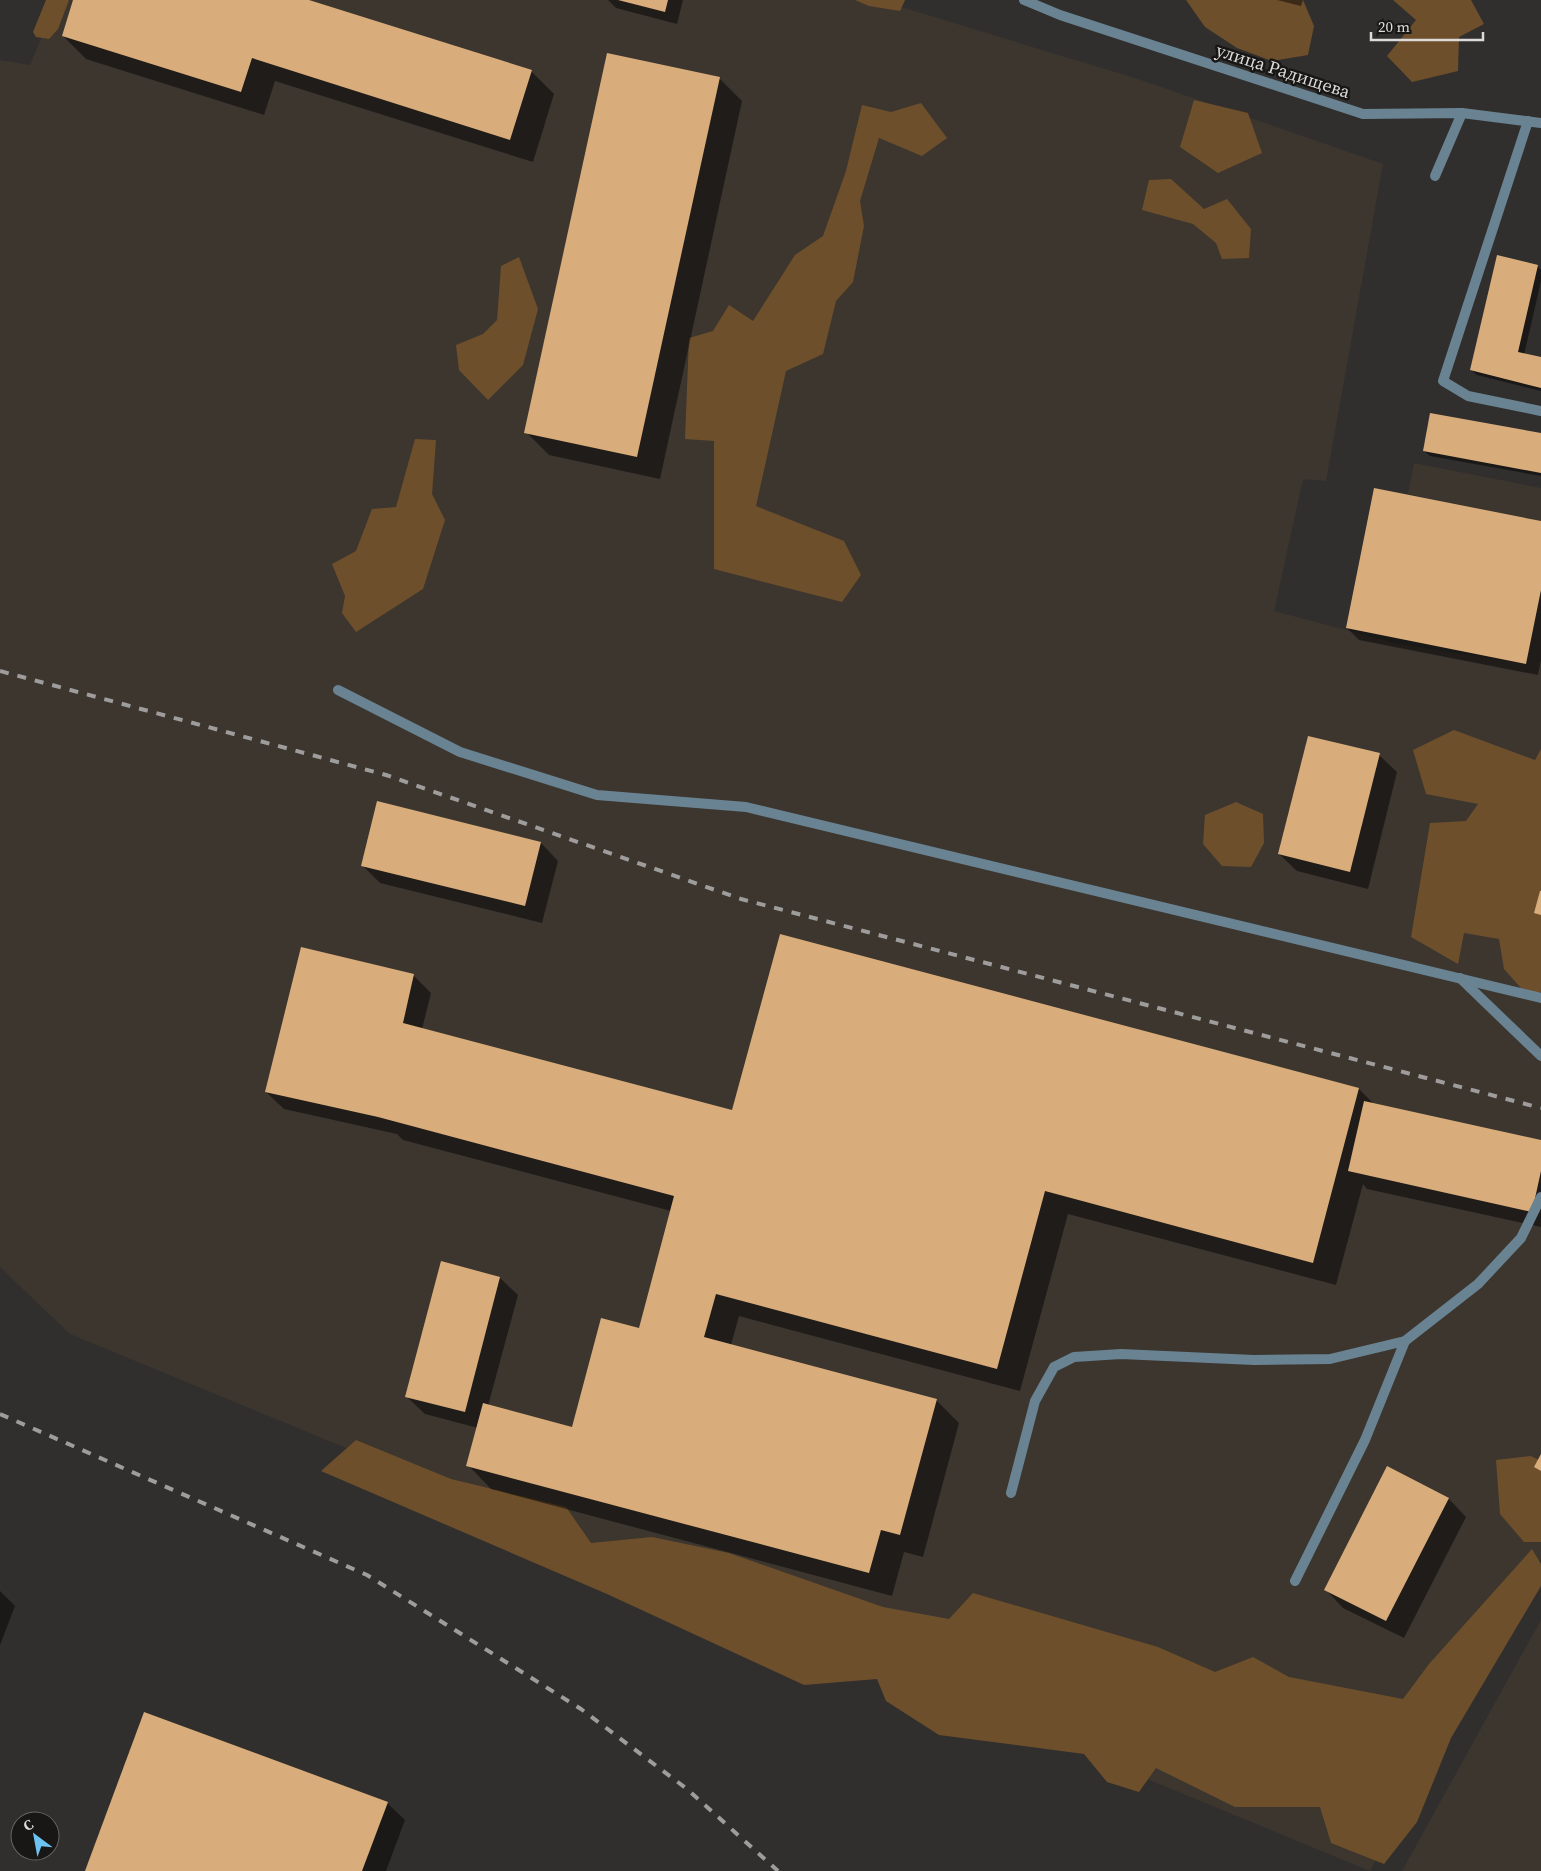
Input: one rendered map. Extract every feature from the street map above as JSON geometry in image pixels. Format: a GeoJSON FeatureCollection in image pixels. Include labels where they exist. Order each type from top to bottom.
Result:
{"type":"FeatureCollection","features":[{"type":"Feature","properties":{"kind":"street","name":"улица Радищева"},"geometry":{"type":"LineString","coordinates":[[1024,0],[1060,14],[1363,114],[1462,113],[1541,123]]}},
{"type":"Feature","properties":{"kind":"street"},"geometry":{"type":"LineString","coordinates":[[1435,176],[1462,113]]}},
{"type":"Feature","properties":{"kind":"street"},"geometry":{"type":"LineString","coordinates":[[1528,121],[1443,381],[1468,396],[1541,410]]}},
{"type":"Feature","properties":{"kind":"street"},"geometry":{"type":"LineString","coordinates":[[338,690],[460,752],[597,795],[746,808],[1541,998]]}},
{"type":"Feature","properties":{"kind":"street"},"geometry":{"type":"LineString","coordinates":[[1460,978],[1541,1056]]}},
{"type":"Feature","properties":{"kind":"street"},"geometry":{"type":"LineString","coordinates":[[1011,1493],[1035,1401],[1054,1367],[1074,1357],[1121,1354],[1254,1360],[1330,1359],[1405,1341],[1478,1284],[1521,1238],[1541,1197]]}},
{"type":"Feature","properties":{"kind":"street"},"geometry":{"type":"LineString","coordinates":[[1296,1581],[1366,1440],[1405,1341]]}},
{"type":"Feature","properties":{"kind":"shaded area"},"geometry":{"type":"Polygon","coordinates":[[[46,0],[69,0],[58,29],[49,39],[36,37],[33,32],[46,0]]]}},
{"type":"Feature","properties":{"kind":"shaded area"},"geometry":{"type":"Polygon","coordinates":[[[57,0],[878,0],[1141,80],[1383,164],[1326,481],[1303,479],[1274,611],[1399,644],[1526,664],[1541,591],[1541,1559],[1370,1871],[70,1334],[0,1267],[0,60],[30,65],[57,0]]]}},
{"type":"Feature","properties":{"kind":"shaded area"},"geometry":{"type":"Polygon","coordinates":[[[855,0],[905,0],[900,11],[869,6],[855,0]]]}},
{"type":"Feature","properties":{"kind":"shaded area"},"geometry":{"type":"Polygon","coordinates":[[[1186,0],[1303,0],[1314,26],[1308,55],[1272,61],[1237,48],[1205,27],[1186,0]]]}},
{"type":"Feature","properties":{"kind":"shaded area"},"geometry":{"type":"Polygon","coordinates":[[[1393,0],[1471,0],[1484,24],[1459,37],[1458,71],[1412,82],[1387,56],[1416,20],[1393,0]]]}},
{"type":"Feature","properties":{"kind":"shaded area"},"geometry":{"type":"Polygon","coordinates":[[[1194,100],[1248,113],[1262,153],[1218,173],[1180,147],[1194,100]]]}},
{"type":"Feature","properties":{"kind":"shaded area"},"geometry":{"type":"Polygon","coordinates":[[[921,103],[947,138],[922,156],[879,138],[860,201],[864,226],[853,282],[836,301],[823,354],[786,371],[756,506],[844,541],[861,575],[842,602],[714,569],[714,441],[685,439],[689,338],[713,331],[729,305],[753,321],[795,255],[823,236],[846,171],[862,105],[891,112],[921,103]]]}},
{"type":"Feature","properties":{"kind":"shaded area"},"geometry":{"type":"Polygon","coordinates":[[[1171,179],[1204,209],[1227,199],[1251,229],[1249,258],[1222,259],[1216,243],[1193,224],[1142,210],[1149,180],[1171,179]]]}},
{"type":"Feature","properties":{"kind":"shaded area"},"geometry":{"type":"Polygon","coordinates":[[[519,257],[538,309],[523,365],[488,400],[459,370],[456,345],[483,334],[497,320],[501,266],[519,257]]]}},
{"type":"Feature","properties":{"kind":"shaded area"},"geometry":{"type":"Polygon","coordinates":[[[415,439],[436,440],[432,494],[445,520],[423,589],[356,632],[342,613],[345,596],[332,564],[356,551],[372,509],[396,507],[415,439]]]}},
{"type":"Feature","properties":{"kind":"shaded area"},"geometry":{"type":"Polygon","coordinates":[[[1414,463],[1541,488],[1541,521],[1408,494],[1414,463]]]}},
{"type":"Feature","properties":{"kind":"shaded area"},"geometry":{"type":"Polygon","coordinates":[[[1454,730],[1535,760],[1541,749],[1541,992],[1527,995],[1504,969],[1499,939],[1464,933],[1458,964],[1411,937],[1430,823],[1466,821],[1478,804],[1426,794],[1413,750],[1454,730]]]}},
{"type":"Feature","properties":{"kind":"shaded area"},"geometry":{"type":"Polygon","coordinates":[[[1236,802],[1263,814],[1264,843],[1251,867],[1222,866],[1203,844],[1205,815],[1236,802]]]}},
{"type":"Feature","properties":{"kind":"shaded area"},"geometry":{"type":"Polygon","coordinates":[[[356,1440],[451,1479],[566,1507],[591,1543],[652,1537],[729,1553],[883,1607],[949,1619],[973,1593],[1158,1647],[1215,1672],[1253,1657],[1289,1677],[1403,1699],[1429,1664],[1532,1549],[1541,1564],[1541,1586],[1451,1738],[1417,1822],[1384,1864],[1331,1843],[1320,1807],[1235,1807],[1156,1768],[1139,1792],[1107,1782],[1084,1754],[939,1735],[886,1701],[877,1679],[804,1685],[607,1594],[321,1471],[356,1440]]]}},
{"type":"Feature","properties":{"kind":"shaded area"},"geometry":{"type":"Polygon","coordinates":[[[1531,1456],[1541,1461],[1541,1542],[1524,1542],[1500,1514],[1496,1460],[1531,1456]]]}},
{"type":"Feature","properties":{"kind":"shaded area"},"geometry":{"type":"Polygon","coordinates":[[[1541,1620],[1541,1871],[1402,1871],[1541,1620]]]}},
{"type":"Feature","properties":{"kind":"building"},"geometry":{"type":"Polygon","coordinates":[[[73,0],[309,0],[532,70],[510,140],[252,58],[241,92],[62,36],[73,0]]]}},
{"type":"Feature","properties":{"kind":"building"},"geometry":{"type":"Polygon","coordinates":[[[618,0],[668,0],[665,12],[618,0]]]}},
{"type":"Feature","properties":{"kind":"building"},"geometry":{"type":"Polygon","coordinates":[[[607,53],[720,77],[637,457],[524,433],[607,53]]]}},
{"type":"Feature","properties":{"kind":"building"},"geometry":{"type":"Polygon","coordinates":[[[1497,255],[1538,265],[1518,352],[1541,357],[1541,388],[1470,370],[1497,255]]]}},
{"type":"Feature","properties":{"kind":"building"},"geometry":{"type":"Polygon","coordinates":[[[1430,413],[1541,433],[1541,473],[1423,451],[1430,413]]]}},
{"type":"Feature","properties":{"kind":"building"},"geometry":{"type":"Polygon","coordinates":[[[1374,488],[1541,521],[1541,590],[1526,664],[1346,628],[1374,488]]]}},
{"type":"Feature","properties":{"kind":"building"},"geometry":{"type":"Polygon","coordinates":[[[1308,736],[1380,753],[1350,872],[1278,854],[1308,736]]]}},
{"type":"Feature","properties":{"kind":"building"},"geometry":{"type":"Polygon","coordinates":[[[377,801],[541,842],[525,906],[361,866],[377,801]]]}},
{"type":"Feature","properties":{"kind":"building"},"geometry":{"type":"Polygon","coordinates":[[[1541,891],[1541,915],[1534,913],[1541,891]]]}},
{"type":"Feature","properties":{"kind":"building"},"geometry":{"type":"Polygon","coordinates":[[[780,934],[1359,1088],[1313,1263],[1045,1191],[997,1369],[716,1294],[704,1337],[937,1399],[900,1535],[881,1530],[869,1573],[466,1466],[483,1403],[572,1427],[601,1318],[639,1328],[674,1196],[378,1117],[265,1092],[301,947],[414,974],[403,1023],[732,1110],[780,934]]]}},
{"type":"Feature","properties":{"kind":"building"},"geometry":{"type":"Polygon","coordinates":[[[1364,1101],[1541,1140],[1541,1171],[1532,1212],[1348,1171],[1364,1101]]]}},
{"type":"Feature","properties":{"kind":"building"},"geometry":{"type":"Polygon","coordinates":[[[441,1261],[500,1277],[465,1412],[405,1397],[441,1261]]]}},
{"type":"Feature","properties":{"kind":"building"},"geometry":{"type":"Polygon","coordinates":[[[1541,1454],[1541,1471],[1534,1467],[1541,1454]]]}},
{"type":"Feature","properties":{"kind":"building"},"geometry":{"type":"Polygon","coordinates":[[[1387,1466],[1449,1498],[1386,1621],[1324,1590],[1387,1466]]]}},
{"type":"Feature","properties":{"kind":"building"},"geometry":{"type":"Polygon","coordinates":[[[144,1712],[388,1802],[362,1871],[85,1871],[144,1712]]]}},
{"type":"Feature","properties":{"kind":"railway"},"geometry":{"type":"LineString","coordinates":[[0,671],[386,775],[741,899],[1541,1108]]}},
{"type":"Feature","properties":{"kind":"railway"},"geometry":{"type":"LineString","coordinates":[[0,1414],[367,1575],[581,1709],[687,1789],[778,1871]]}}]}
